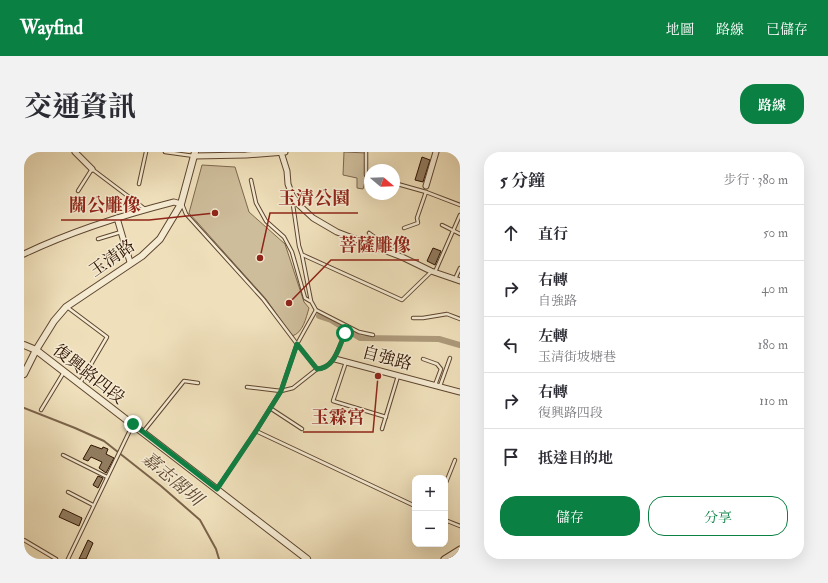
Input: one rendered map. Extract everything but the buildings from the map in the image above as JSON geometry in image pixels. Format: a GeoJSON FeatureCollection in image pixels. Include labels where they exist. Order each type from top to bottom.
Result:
{"type":"FeatureCollection","features":[{"type":"Feature","properties":{"kind":"street"},"geometry":{"type":"LineString","coordinates":[[75,152],[92,169]]}},
{"type":"Feature","properties":{"kind":"street"},"geometry":{"type":"LineString","coordinates":[[195,154],[246,155],[283,152],[288,184],[292,195],[299,205],[313,218],[337,232],[458,280]]}},
{"type":"Feature","properties":{"kind":"street"},"geometry":{"type":"LineString","coordinates":[[426,186],[436,152]]}},
{"type":"Feature","properties":{"kind":"street","name":"玉清路"},"geometry":{"type":"LineString","coordinates":[[24,374],[36,350],[54,321],[66,307],[130,262],[142,256],[160,239],[181,204],[195,154]]}},
{"type":"Feature","properties":{"kind":"street"},"geometry":{"type":"LineString","coordinates":[[24,254],[52,241],[117,218],[174,202],[181,204]]}},
{"type":"Feature","properties":{"kind":"street"},"geometry":{"type":"LineString","coordinates":[[117,218],[130,262]]}},
{"type":"Feature","properties":{"kind":"street","name":"復興路四段"},"geometry":{"type":"LineString","coordinates":[[24,345],[36,350],[307,559]]}},
{"type":"Feature","properties":{"kind":"street","name":"自強路"},"geometry":{"type":"LineString","coordinates":[[335,359],[460,392]]}},
{"type":"Feature","properties":{"kind":"street"},"geometry":{"type":"LineString","coordinates":[[444,559],[460,549]]}},
{"type":"Feature","properties":{"kind":"lane"},"geometry":{"type":"LineString","coordinates":[[139,184],[146,152]]}},
{"type":"Feature","properties":{"kind":"lane"},"geometry":{"type":"LineString","coordinates":[[165,152],[195,154]]}},
{"type":"Feature","properties":{"kind":"lane"},"geometry":{"type":"LineString","coordinates":[[366,152],[366,164]]}},
{"type":"Feature","properties":{"kind":"lane"},"geometry":{"type":"LineString","coordinates":[[78,191],[92,169],[145,210]]}},
{"type":"Feature","properties":{"kind":"lane"},"geometry":{"type":"LineString","coordinates":[[251,180],[256,203],[266,221],[284,238],[292,252],[305,298],[311,301]]}},
{"type":"Feature","properties":{"kind":"lane"},"geometry":{"type":"LineString","coordinates":[[400,185],[426,192],[460,205]]}},
{"type":"Feature","properties":{"kind":"lane"},"geometry":{"type":"LineString","coordinates":[[404,228],[418,223],[417,218],[426,192]]}},
{"type":"Feature","properties":{"kind":"lane"},"geometry":{"type":"LineString","coordinates":[[292,195],[298,246],[302,255],[311,301],[316,310],[359,332],[374,334]]}},
{"type":"Feature","properties":{"kind":"lane"},"geometry":{"type":"LineString","coordinates":[[181,204],[186,214],[263,299],[317,369]]}},
{"type":"Feature","properties":{"kind":"lane"},"geometry":{"type":"LineString","coordinates":[[302,255],[402,300],[433,271],[460,215]]}},
{"type":"Feature","properties":{"kind":"lane"},"geometry":{"type":"LineString","coordinates":[[442,225],[460,234]]}},
{"type":"Feature","properties":{"kind":"lane"},"geometry":{"type":"LineString","coordinates":[[98,239],[121,232]]}},
{"type":"Feature","properties":{"kind":"lane"},"geometry":{"type":"LineString","coordinates":[[370,233],[402,257]]}},
{"type":"Feature","properties":{"kind":"lane"},"geometry":{"type":"LineString","coordinates":[[458,280],[460,268]]}},
{"type":"Feature","properties":{"kind":"lane"},"geometry":{"type":"LineString","coordinates":[[66,307],[107,337],[80,384]]}},
{"type":"Feature","properties":{"kind":"lane"},"geometry":{"type":"LineString","coordinates":[[217,489],[281,391],[297,344],[316,310]]}},
{"type":"Feature","properties":{"kind":"lane"},"geometry":{"type":"LineString","coordinates":[[413,318],[447,314],[460,319]]}},
{"type":"Feature","properties":{"kind":"lane"},"geometry":{"type":"LineString","coordinates":[[335,359],[345,333],[350,328]]}},
{"type":"Feature","properties":{"kind":"lane"},"geometry":{"type":"LineString","coordinates":[[437,386],[450,358]]}},
{"type":"Feature","properties":{"kind":"lane","name":"自強路"},"geometry":{"type":"LineString","coordinates":[[281,391],[293,388],[317,369],[324,368],[335,359]]}},
{"type":"Feature","properties":{"kind":"lane"},"geometry":{"type":"LineString","coordinates":[[423,359],[437,364],[441,369],[437,386]]}},
{"type":"Feature","properties":{"kind":"lane"},"geometry":{"type":"LineString","coordinates":[[346,362],[333,401],[386,418]]}},
{"type":"Feature","properties":{"kind":"lane"},"geometry":{"type":"LineString","coordinates":[[41,410],[64,372]]}},
{"type":"Feature","properties":{"kind":"lane"},"geometry":{"type":"LineString","coordinates":[[382,430],[398,376]]}},
{"type":"Feature","properties":{"kind":"lane"},"geometry":{"type":"LineString","coordinates":[[143,432],[184,381],[198,383]]}},
{"type":"Feature","properties":{"kind":"lane"},"geometry":{"type":"LineString","coordinates":[[247,387],[281,391]]}},
{"type":"Feature","properties":{"kind":"lane"},"geometry":{"type":"LineString","coordinates":[[270,408],[302,429]]}},
{"type":"Feature","properties":{"kind":"lane"},"geometry":{"type":"LineString","coordinates":[[68,559],[133,424]]}},
{"type":"Feature","properties":{"kind":"lane"},"geometry":{"type":"LineString","coordinates":[[256,431],[412,505]]}},
{"type":"Feature","properties":{"kind":"lane"},"geometry":{"type":"LineString","coordinates":[[63,455],[107,477]]}},
{"type":"Feature","properties":{"kind":"lane"},"geometry":{"type":"LineString","coordinates":[[448,478],[455,460]]}},
{"type":"Feature","properties":{"kind":"lane"},"geometry":{"type":"LineString","coordinates":[[68,492],[93,505]]}},
{"type":"Feature","properties":{"kind":"lane"},"geometry":{"type":"LineString","coordinates":[[448,521],[460,526]]}},
{"type":"Feature","properties":{"kind":"lane"},"geometry":{"type":"LineString","coordinates":[[24,540],[56,559]]}},
{"type":"Feature","properties":{"kind":"shaded area"},"geometry":{"type":"Polygon","coordinates":[[[344,152],[367,153],[367,164],[364,164],[363,189],[357,188],[357,178],[343,175],[344,152]]]}},
{"type":"Feature","properties":{"kind":"shaded area"},"geometry":{"type":"Polygon","coordinates":[[[202,165],[235,167],[249,212],[285,244],[304,302],[309,308],[304,325],[296,334],[292,336],[266,299],[189,213],[202,165]]]}},
{"type":"Feature","properties":{"kind":"waterway"},"geometry":{"type":"LineString","coordinates":[[319,316],[331,320],[360,338],[439,339],[460,345]]}},
{"type":"Feature","properties":{"kind":"waterway","name":"嘉志閣圳"},"geometry":{"type":"LineString","coordinates":[[24,408],[104,441],[161,486],[200,520],[216,549],[219,559]]}},
{"type":"Feature","properties":{"kind":"place","name":"關公雕像"},"geometry":{"type":"Point","coordinates":[215,213]}},
{"type":"Feature","properties":{"kind":"place","name":"玉清公園"},"geometry":{"type":"Point","coordinates":[260,258]}},
{"type":"Feature","properties":{"kind":"place","name":"菩薩雕像"},"geometry":{"type":"Point","coordinates":[289,303]}},
{"type":"Feature","properties":{"kind":"place","name":"玉霖宮"},"geometry":{"type":"Point","coordinates":[378,376]}},
{"type":"Feature","properties":{"kind":"route"},"geometry":{"type":"LineString","coordinates":[[133,424],[217,489],[281,391],[297,344],[317,369],[324,368],[335,359],[345,333]]}}]}
